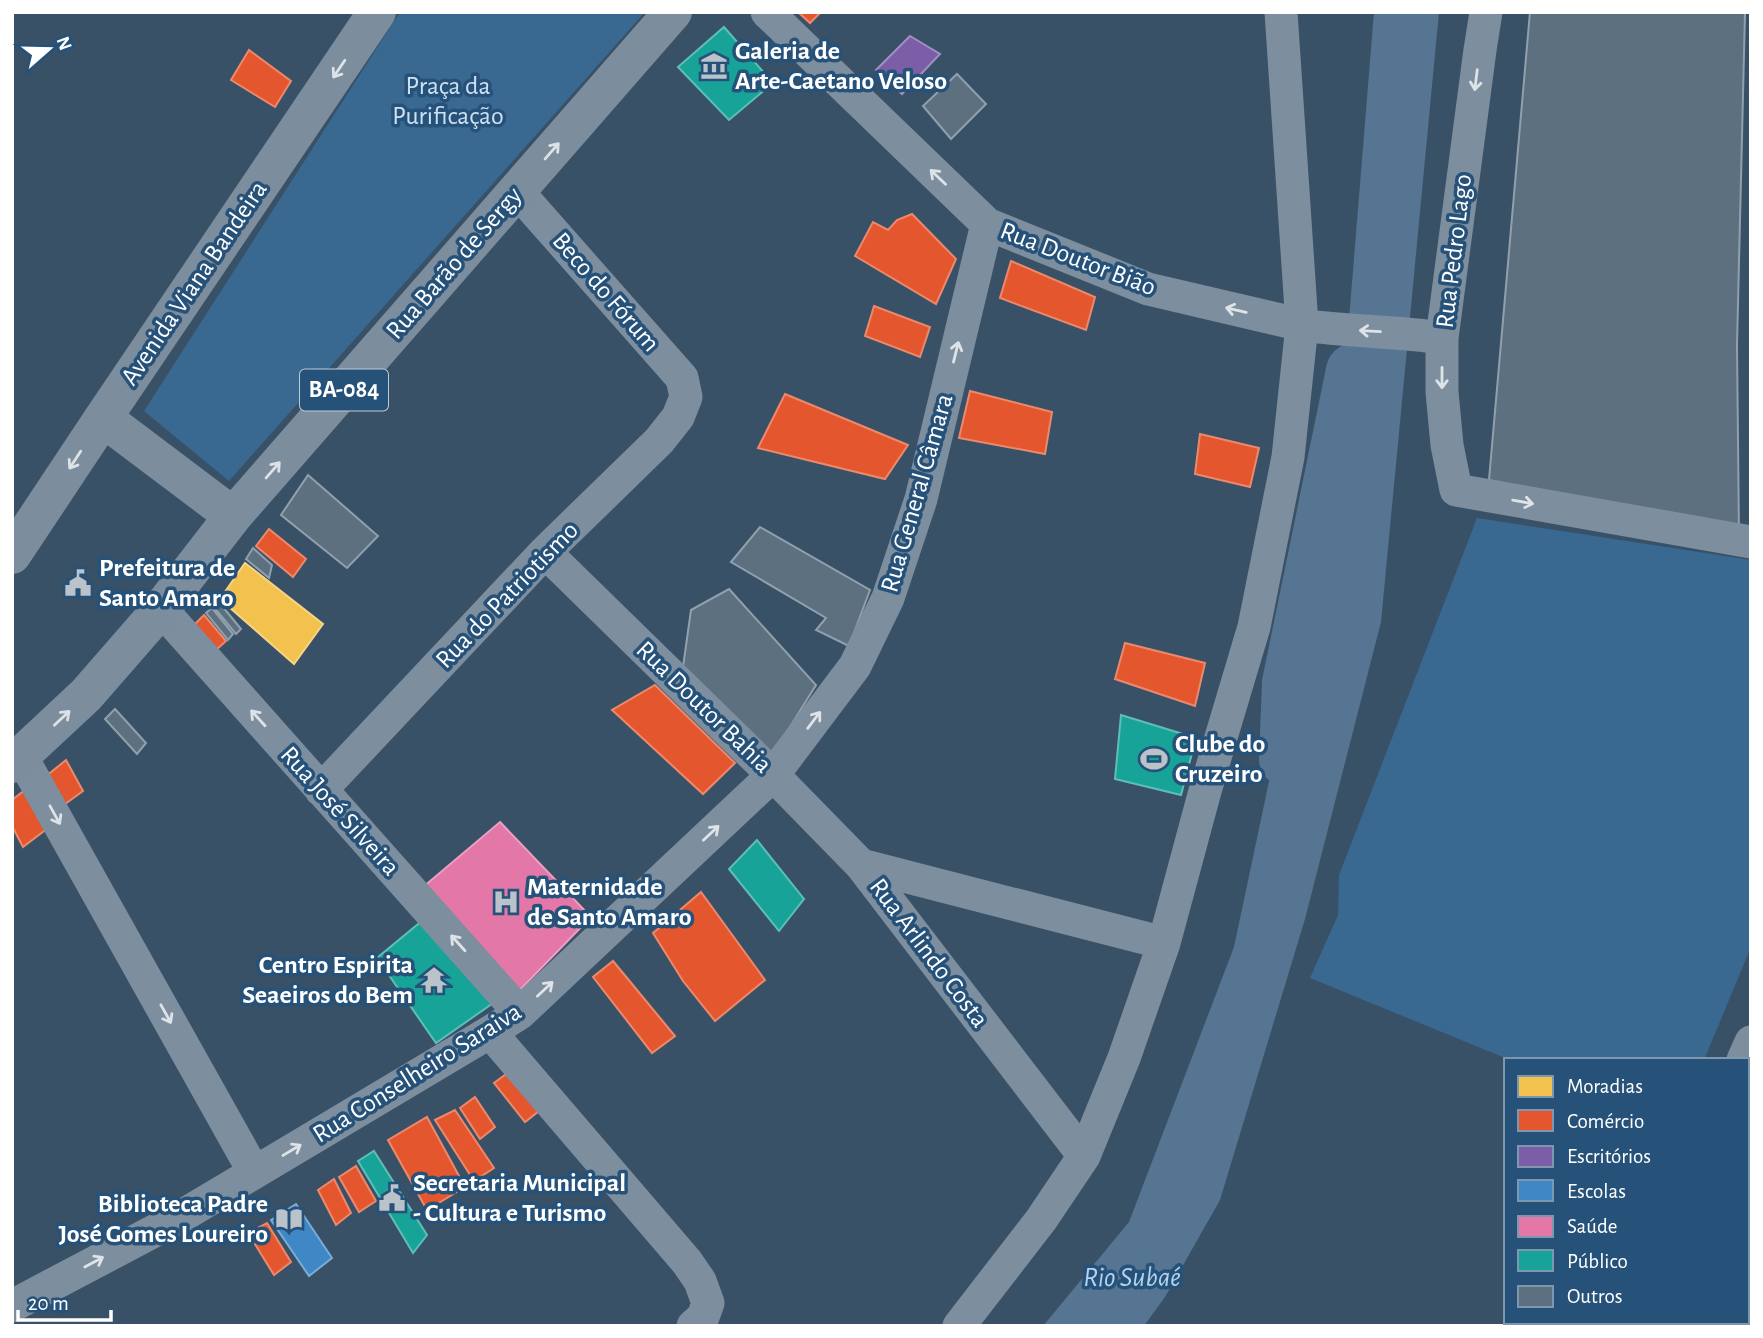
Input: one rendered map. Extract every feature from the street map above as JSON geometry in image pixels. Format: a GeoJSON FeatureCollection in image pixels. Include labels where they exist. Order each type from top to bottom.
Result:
{"type":"FeatureCollection","features":[{"type":"Feature","properties":{"kind":"main road","name":"Avenida Viana Bandeira"},"geometry":{"type":"LineString","coordinates":[[12,555],[377,12]]}},
{"type":"Feature","properties":{"kind":"main road","name":"Rua Barão de Sergy"},"geometry":{"type":"LineString","coordinates":[[17,760],[86,695],[161,609],[233,516],[673,12]]}},
{"type":"Feature","properties":{"kind":"main road"},"geometry":{"type":"LineString","coordinates":[[103,418],[233,516]]}},
{"type":"Feature","properties":{"kind":"street","name":"Rua Doutor Bião"},"geometry":{"type":"LineString","coordinates":[[767,12],[987,224],[1148,289],[1313,327],[1429,336]]}},
{"type":"Feature","properties":{"kind":"street"},"geometry":{"type":"LineString","coordinates":[[959,1326],[1041,1220],[1084,1156],[1124,1058],[1164,943],[1254,626],[1313,327],[1281,12]]}},
{"type":"Feature","properties":{"kind":"street","name":"Rua Pedro Lago"},"geometry":{"type":"LineString","coordinates":[[1486,12],[1429,336],[1441,392],[1456,490],[1751,542]]}},
{"type":"Feature","properties":{"kind":"street","name":"Beco do Fórum"},"geometry":{"type":"LineString","coordinates":[[517,191],[682,378],[686,397]]}},
{"type":"Feature","properties":{"kind":"street","name":"Rua General Câmara"},"geometry":{"type":"LineString","coordinates":[[773,775],[855,666],[888,598],[921,499],[987,224]]}},
{"type":"Feature","properties":{"kind":"street","name":"Rua do Patriotismo"},"geometry":{"type":"LineString","coordinates":[[321,790],[545,552],[659,441],[678,417],[686,397]]}},
{"type":"Feature","properties":{"kind":"street","name":"Rua Doutor Bahia"},"geometry":{"type":"LineString","coordinates":[[545,552],[861,865]]}},
{"type":"Feature","properties":{"kind":"street","name":"Rua José Silveira"},"geometry":{"type":"LineString","coordinates":[[161,609],[520,1013]]}},
{"type":"Feature","properties":{"kind":"street"},"geometry":{"type":"LineString","coordinates":[[17,760],[254,1172]]}},
{"type":"Feature","properties":{"kind":"street","name":"Rua Conselheiro Saraiva"},"geometry":{"type":"LineString","coordinates":[[12,1306],[175,1220],[520,1013],[773,775]]}},
{"type":"Feature","properties":{"kind":"street","name":"Rua Arlindo Costa"},"geometry":{"type":"LineString","coordinates":[[861,865],[1164,943]]}},
{"type":"Feature","properties":{"kind":"street","name":"Rua Arlindo Costa"},"geometry":{"type":"LineString","coordinates":[[861,865],[1084,1156]]}},
{"type":"Feature","properties":{"kind":"street"},"geometry":{"type":"LineString","coordinates":[[490,1032],[687,1262],[700,1281],[708,1303],[703,1317],[692,1326]]}},
{"type":"Feature","properties":{"kind":"street"},"geometry":{"type":"LineString","coordinates":[[1744,1058],[1751,1042]]}},
{"type":"Feature","properties":{"kind":"green space","name":"Praça da Purificação"},"geometry":{"type":"Polygon","coordinates":[[[400,12],[645,12],[229,481],[144,411],[400,12]]]}},
{"type":"Feature","properties":{"kind":"green space"},"geometry":{"type":"Polygon","coordinates":[[[1477,518],[1751,560],[1751,947],[1705,1058],[1505,1058],[1310,978],[1338,915],[1339,875],[1477,518]]]}},
{"type":"Feature","properties":{"kind":"water","name":"Rio Subaé"},"geometry":{"type":"Polygon","coordinates":[[[1374,12],[1439,12],[1381,622],[1305,919],[1220,1200],[1165,1297],[1144,1326],[1043,1326],[1129,1222],[1234,947],[1338,455],[1374,12]]]}},
{"type":"Feature","properties":{"kind":"building: Moradias"},"geometry":{"type":"Polygon","coordinates":[[[245,563],[323,624],[294,664],[220,599],[245,563]]]}},
{"type":"Feature","properties":{"kind":"building: Comércio"},"geometry":{"type":"Polygon","coordinates":[[[798,12],[821,12],[810,23],[798,12]]]}},
{"type":"Feature","properties":{"kind":"building: Comércio"},"geometry":{"type":"Polygon","coordinates":[[[249,50],[291,81],[275,107],[231,80],[249,50]]]}},
{"type":"Feature","properties":{"kind":"building: Comércio"},"geometry":{"type":"Polygon","coordinates":[[[912,214],[956,259],[936,304],[855,256],[873,222],[888,230],[897,220],[912,214]]]}},
{"type":"Feature","properties":{"kind":"building: Comércio"},"geometry":{"type":"Polygon","coordinates":[[[1011,261],[1095,297],[1086,330],[1000,298],[1011,261]]]}},
{"type":"Feature","properties":{"kind":"building: Comércio"},"geometry":{"type":"Polygon","coordinates":[[[874,306],[930,327],[920,357],[865,336],[874,306]]]}},
{"type":"Feature","properties":{"kind":"building: Comércio"},"geometry":{"type":"Polygon","coordinates":[[[970,391],[1052,412],[1045,454],[959,438],[970,391]]]}},
{"type":"Feature","properties":{"kind":"building: Comércio"},"geometry":{"type":"Polygon","coordinates":[[[785,394],[908,445],[885,479],[758,448],[785,394]]]}},
{"type":"Feature","properties":{"kind":"building: Comércio"},"geometry":{"type":"Polygon","coordinates":[[[1200,434],[1259,448],[1250,487],[1195,474],[1200,434]]]}},
{"type":"Feature","properties":{"kind":"building: Comércio"},"geometry":{"type":"Polygon","coordinates":[[[269,529],[306,559],[293,577],[256,546],[269,529]]]}},
{"type":"Feature","properties":{"kind":"building: Comércio"},"geometry":{"type":"Polygon","coordinates":[[[204,615],[226,641],[215,651],[194,625],[204,615]]]}},
{"type":"Feature","properties":{"kind":"building: Comércio"},"geometry":{"type":"Polygon","coordinates":[[[1125,643],[1205,663],[1195,706],[1115,679],[1125,643]]]}},
{"type":"Feature","properties":{"kind":"building: Comércio"},"geometry":{"type":"Polygon","coordinates":[[[655,685],[735,763],[703,794],[612,710],[655,685]]]}},
{"type":"Feature","properties":{"kind":"building: Comércio"},"geometry":{"type":"Polygon","coordinates":[[[66,760],[83,791],[61,807],[45,777],[66,760]]]}},
{"type":"Feature","properties":{"kind":"building: Comércio"},"geometry":{"type":"Polygon","coordinates":[[[30,786],[52,825],[23,847],[12,826],[12,800],[30,786]]]}},
{"type":"Feature","properties":{"kind":"building: Comércio"},"geometry":{"type":"Polygon","coordinates":[[[701,892],[765,980],[715,1021],[683,981],[653,933],[701,892]]]}},
{"type":"Feature","properties":{"kind":"building: Comércio"},"geometry":{"type":"Polygon","coordinates":[[[613,961],[675,1036],[652,1053],[593,977],[613,961]]]}},
{"type":"Feature","properties":{"kind":"building: Comércio"},"geometry":{"type":"Polygon","coordinates":[[[506,1074],[539,1111],[525,1122],[494,1083],[506,1074]]]}},
{"type":"Feature","properties":{"kind":"building: Comércio"},"geometry":{"type":"Polygon","coordinates":[[[475,1097],[495,1127],[480,1139],[460,1108],[475,1097]]]}},
{"type":"Feature","properties":{"kind":"building: Comércio"},"geometry":{"type":"Polygon","coordinates":[[[455,1110],[494,1168],[474,1181],[435,1120],[455,1110]]]}},
{"type":"Feature","properties":{"kind":"building: Comércio"},"geometry":{"type":"Polygon","coordinates":[[[427,1117],[465,1187],[427,1210],[388,1140],[427,1117]]]}},
{"type":"Feature","properties":{"kind":"building: Comércio"},"geometry":{"type":"Polygon","coordinates":[[[356,1166],[376,1201],[359,1212],[339,1177],[356,1166]]]}},
{"type":"Feature","properties":{"kind":"building: Comércio"},"geometry":{"type":"Polygon","coordinates":[[[334,1179],[351,1213],[336,1225],[318,1190],[334,1179]]]}},
{"type":"Feature","properties":{"kind":"building: Comércio"},"geometry":{"type":"Polygon","coordinates":[[[267,1223],[291,1262],[274,1275],[248,1233],[267,1223]]]}},
{"type":"Feature","properties":{"kind":"building: Escritórios"},"geometry":{"type":"Polygon","coordinates":[[[910,36],[940,54],[902,94],[876,70],[910,36]]]}},
{"type":"Feature","properties":{"kind":"building: Escolas"},"geometry":{"type":"Polygon","coordinates":[[[1559,12],[1702,12],[1684,339],[1647,343],[1642,459],[1516,460],[1559,12]]]}},
{"type":"Feature","properties":{"kind":"building: Escolas"},"geometry":{"type":"Polygon","coordinates":[[[296,1204],[332,1258],[309,1276],[271,1220],[296,1204]]]}},
{"type":"Feature","properties":{"kind":"building: Saúde","name":"Maternidade de Santo Amaro"},"geometry":{"type":"Polygon","coordinates":[[[500,822],[591,917],[515,995],[423,887],[500,822]]]}},
{"type":"Feature","properties":{"kind":"building: Público"},"geometry":{"type":"Polygon","coordinates":[[[724,27],[773,83],[729,120],[678,67],[724,27]]]}},
{"type":"Feature","properties":{"kind":"building: Público","name":"Clube do Cruzeiro"},"geometry":{"type":"Polygon","coordinates":[[[1121,715],[1196,738],[1181,795],[1115,779],[1121,715]]]}},
{"type":"Feature","properties":{"kind":"building: Público"},"geometry":{"type":"Polygon","coordinates":[[[757,840],[804,899],[779,931],[729,869],[757,840]]]}},
{"type":"Feature","properties":{"kind":"building: Público","name":"Centro Espirita Seaeiros do Bem"},"geometry":{"type":"Polygon","coordinates":[[[423,920],[496,1001],[436,1043],[377,958],[423,920]]]}},
{"type":"Feature","properties":{"kind":"building: Público","name":"Secretaria Municipal - Cultura e Turismo"},"geometry":{"type":"Polygon","coordinates":[[[374,1151],[427,1235],[413,1253],[358,1161],[374,1151]]]}},
{"type":"Feature","properties":{"kind":"building: Outros"},"geometry":{"type":"Polygon","coordinates":[[[1530,12],[1745,12],[1737,345],[1739,536],[1489,480],[1530,12]]]}},
{"type":"Feature","properties":{"kind":"building: Outros"},"geometry":{"type":"Polygon","coordinates":[[[957,74],[986,104],[951,139],[923,106],[957,74]]]}},
{"type":"Feature","properties":{"kind":"building: Outros"},"geometry":{"type":"Polygon","coordinates":[[[308,475],[378,536],[347,568],[281,515],[308,475]]]}},
{"type":"Feature","properties":{"kind":"building: Outros"},"geometry":{"type":"Polygon","coordinates":[[[760,527],[870,590],[849,646],[816,630],[826,618],[731,562],[760,527]]]}},
{"type":"Feature","properties":{"kind":"building: Outros"},"geometry":{"type":"Polygon","coordinates":[[[253,548],[272,565],[269,578],[246,559],[253,548]]]}},
{"type":"Feature","properties":{"kind":"building: Outros"},"geometry":{"type":"Polygon","coordinates":[[[729,589],[816,685],[772,756],[683,667],[691,610],[729,589]]]}},
{"type":"Feature","properties":{"kind":"building: Outros"},"geometry":{"type":"Polygon","coordinates":[[[218,601],[241,629],[236,634],[213,606],[218,601]]]}},
{"type":"Feature","properties":{"kind":"building: Outros"},"geometry":{"type":"Polygon","coordinates":[[[212,608],[233,634],[228,640],[206,613],[212,608]]]}},
{"type":"Feature","properties":{"kind":"building: Outros"},"geometry":{"type":"Polygon","coordinates":[[[115,709],[146,743],[137,754],[105,719],[115,709]]]}},
{"type":"Feature","properties":{"kind":"waterway"},"geometry":{"type":"LineString","coordinates":[[1287,759],[1290,683],[1354,371]]}},
{"type":"Feature","properties":{"kind":"railway"},"geometry":{"type":"LineString","coordinates":[[1749,1094],[1751,1090]]}},
{"type":"Feature","properties":{"kind":"place","name":"Galeria de Arte-Caetano Veloso"},"geometry":{"type":"Point","coordinates":[714,66]}},
{"type":"Feature","properties":{"kind":"place","name":"Prefeitura de Santo Amaro"},"geometry":{"type":"Point","coordinates":[78,583]}},
{"type":"Feature","properties":{"kind":"place","name":"Clube do Cruzeiro"},"geometry":{"type":"Point","coordinates":[1154,759]}},
{"type":"Feature","properties":{"kind":"place","name":"Maternidade de Santo Amaro"},"geometry":{"type":"Point","coordinates":[506,902]}},
{"type":"Feature","properties":{"kind":"place","name":"Centro Espirita Seaeiros do Bem"},"geometry":{"type":"Point","coordinates":[434,980]}},
{"type":"Feature","properties":{"kind":"place","name":"Secretaria Municipal - Cultura e Turismo"},"geometry":{"type":"Point","coordinates":[392,1198]}},
{"type":"Feature","properties":{"kind":"place","name":"Biblioteca Padre José Gomes Loureiro"},"geometry":{"type":"Point","coordinates":[289,1219]}}]}
